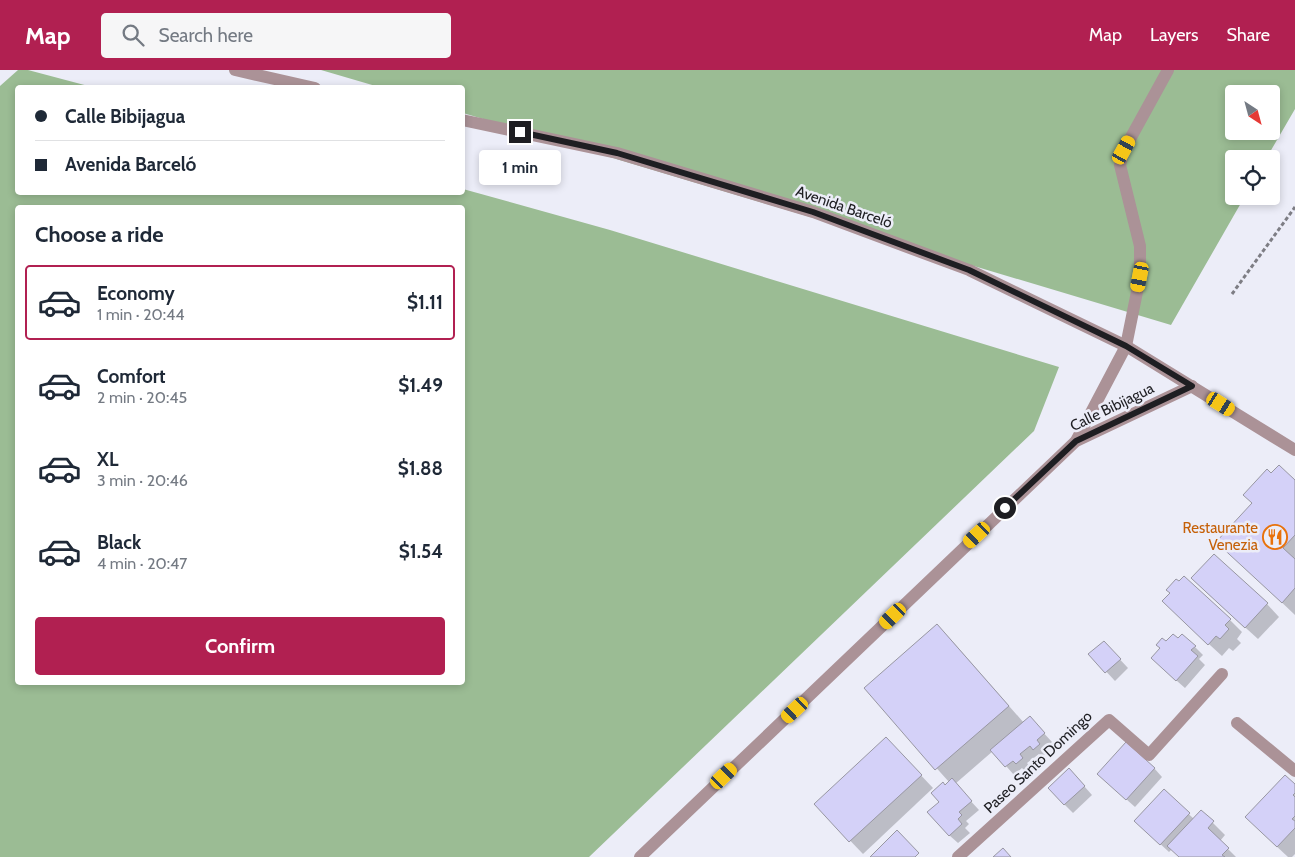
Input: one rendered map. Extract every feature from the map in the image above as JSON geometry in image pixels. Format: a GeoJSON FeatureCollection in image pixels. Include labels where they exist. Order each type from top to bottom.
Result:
{"type":"FeatureCollection","features":[{"type":"Feature","properties":{"kind":"street"},"geometry":{"type":"LineString","coordinates":[[235,70],[302,85]]}},
{"type":"Feature","properties":{"kind":"street"},"geometry":{"type":"LineString","coordinates":[[1076,441],[1126,346],[1140,277],[1140,246],[1120,165],[1124,150],[1168,70]]}},
{"type":"Feature","properties":{"kind":"street","name":"Avenida Barceló"},"geometry":{"type":"LineString","coordinates":[[465,121],[617,153],[813,212],[969,270],[1126,346],[1295,450]]}},
{"type":"Feature","properties":{"kind":"street","name":"Calle Bibijagua"},"geometry":{"type":"LineString","coordinates":[[640,857],[1076,441],[1192,386]]}},
{"type":"Feature","properties":{"kind":"street","name":"Paseo Santo Domingo"},"geometry":{"type":"LineString","coordinates":[[958,857],[1109,720],[1149,755],[1222,674]]}},
{"type":"Feature","properties":{"kind":"street"},"geometry":{"type":"LineString","coordinates":[[1237,722],[1295,771]]}},
{"type":"Feature","properties":{"kind":"path"},"geometry":{"type":"LineString","coordinates":[[1232,294],[1295,207]]}},
{"type":"Feature","properties":{"kind":"green space"},"geometry":{"type":"Polygon","coordinates":[[[18,70],[28,70],[84,85],[15,85],[15,195],[465,195],[465,190],[610,230],[1059,367],[1034,431],[589,857],[0,857],[0,86],[18,70]]]}},
{"type":"Feature","properties":{"kind":"green space"},"geometry":{"type":"Polygon","coordinates":[[[321,70],[1295,70],[1295,109],[1280,135],[1280,85],[1225,85],[1225,140],[1277,140],[1271,150],[1225,150],[1225,205],[1240,205],[1171,325],[465,114],[465,85],[372,85],[321,70]]]}},
{"type":"Feature","properties":{"kind":"building"},"geometry":{"type":"Polygon","coordinates":[[[1279,465],[1295,480],[1295,535],[1283,548],[1295,559],[1295,588],[1282,603],[1216,542],[1252,503],[1243,495],[1267,469],[1271,473],[1279,465]]]}},
{"type":"Feature","properties":{"kind":"building"},"geometry":{"type":"Polygon","coordinates":[[[1214,554],[1268,603],[1245,628],[1191,578],[1214,554]]]}},
{"type":"Feature","properties":{"kind":"building"},"geometry":{"type":"Polygon","coordinates":[[[1184,576],[1231,619],[1225,625],[1229,629],[1220,639],[1216,636],[1208,645],[1162,601],[1170,593],[1166,590],[1176,579],[1179,581],[1184,576]]]}},
{"type":"Feature","properties":{"kind":"building"},"geometry":{"type":"Polygon","coordinates":[[[937,624],[1009,706],[935,770],[864,688],[937,624]]]}},
{"type":"Feature","properties":{"kind":"building"},"geometry":{"type":"Polygon","coordinates":[[[1173,634],[1178,638],[1182,634],[1196,646],[1191,650],[1198,656],[1176,681],[1151,658],[1160,648],[1156,645],[1162,638],[1166,641],[1173,634]]]}},
{"type":"Feature","properties":{"kind":"building"},"geometry":{"type":"Polygon","coordinates":[[[1104,641],[1121,659],[1105,673],[1088,654],[1104,641]]]}},
{"type":"Feature","properties":{"kind":"building"},"geometry":{"type":"Polygon","coordinates":[[[1030,716],[1045,733],[1037,740],[1040,744],[1033,750],[1030,746],[1020,754],[1023,758],[1016,764],[1013,761],[1005,767],[990,750],[1030,716]]]}},
{"type":"Feature","properties":{"kind":"building"},"geometry":{"type":"Polygon","coordinates":[[[886,737],[922,775],[849,842],[814,804],[886,737]]]}},
{"type":"Feature","properties":{"kind":"building"},"geometry":{"type":"Polygon","coordinates":[[[1126,742],[1155,768],[1126,800],[1097,774],[1126,742]]]}},
{"type":"Feature","properties":{"kind":"building"},"geometry":{"type":"Polygon","coordinates":[[[1069,768],[1085,786],[1064,805],[1048,788],[1069,768]]]}},
{"type":"Feature","properties":{"kind":"building"},"geometry":{"type":"Polygon","coordinates":[[[1285,775],[1295,784],[1295,793],[1293,795],[1295,797],[1295,816],[1292,819],[1295,821],[1295,828],[1277,847],[1245,817],[1285,775]]]}},
{"type":"Feature","properties":{"kind":"building"},"geometry":{"type":"Polygon","coordinates":[[[952,778],[972,801],[959,812],[962,815],[958,819],[962,824],[949,836],[927,812],[939,802],[931,793],[943,782],[945,785],[952,778]]]}},
{"type":"Feature","properties":{"kind":"building"},"geometry":{"type":"Polygon","coordinates":[[[1164,789],[1190,813],[1160,845],[1134,821],[1164,789]]]}},
{"type":"Feature","properties":{"kind":"building"},"geometry":{"type":"Polygon","coordinates":[[[1201,810],[1214,821],[1208,828],[1229,848],[1222,855],[1225,857],[1179,857],[1167,846],[1201,810]]]}},
{"type":"Feature","properties":{"kind":"building"},"geometry":{"type":"Polygon","coordinates":[[[897,830],[919,853],[915,857],[870,857],[897,830]]]}},
{"type":"Feature","properties":{"kind":"building"},"geometry":{"type":"Polygon","coordinates":[[[1003,848],[1011,857],[993,857],[1003,848]]]}},
{"type":"Feature","properties":{"kind":"place","name":"Restaurante Venezia"},"geometry":{"type":"Point","coordinates":[1275,537]}},
{"type":"Feature","properties":{"kind":"route"},"geometry":{"type":"LineString","coordinates":[[520,132],[617,153],[813,212],[969,270],[1126,346],[1192,386],[1076,441],[1005,508]]}}]}
